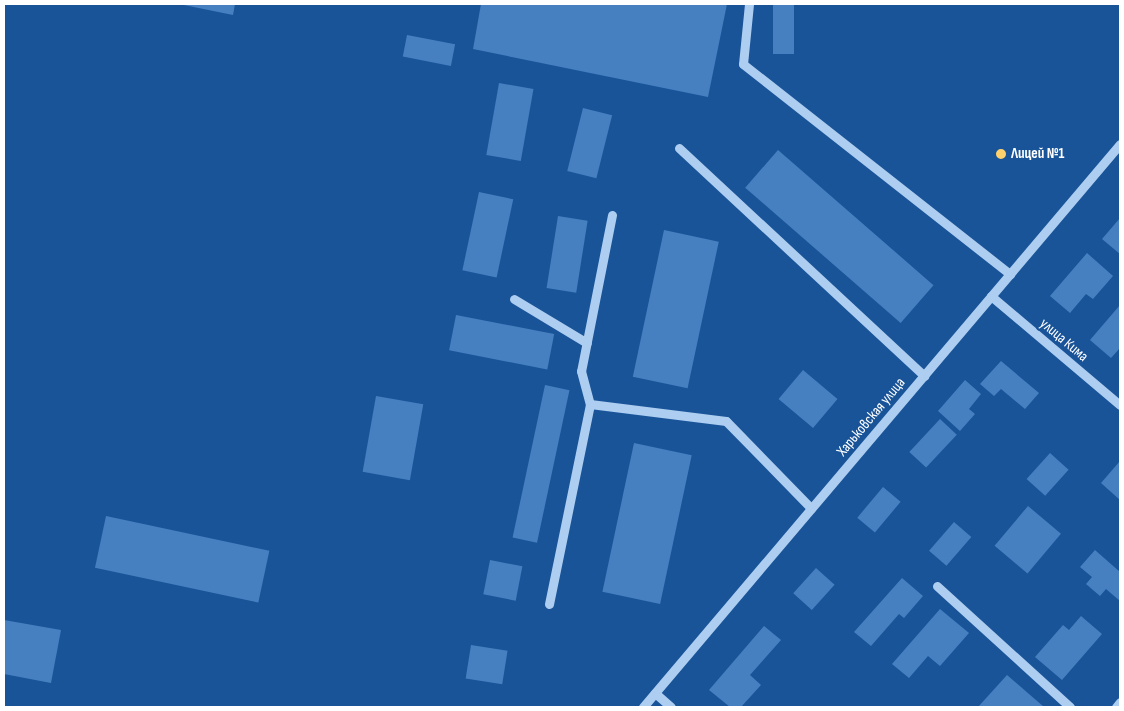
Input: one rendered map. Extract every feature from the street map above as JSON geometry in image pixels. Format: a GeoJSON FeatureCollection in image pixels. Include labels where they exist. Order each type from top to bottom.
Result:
{"type":"FeatureCollection","features":[{"type":"Feature","properties":{"kind":"street"},"geometry":{"type":"LineString","coordinates":[[749,4],[743,64],[1010,274]]}},
{"type":"Feature","properties":{"kind":"street","name":"Харьковская улица"},"geometry":{"type":"LineString","coordinates":[[643,707],[1120,144]]}},
{"type":"Feature","properties":{"kind":"street"},"geometry":{"type":"LineString","coordinates":[[679,148],[924,376]]}},
{"type":"Feature","properties":{"kind":"street"},"geometry":{"type":"LineString","coordinates":[[549,604],[590,404],[581,371],[612,215]]}},
{"type":"Feature","properties":{"kind":"street","name":"улица Кима"},"geometry":{"type":"LineString","coordinates":[[991,296],[1120,405]]}},
{"type":"Feature","properties":{"kind":"street"},"geometry":{"type":"LineString","coordinates":[[514,299],[587,343]]}},
{"type":"Feature","properties":{"kind":"street"},"geometry":{"type":"LineString","coordinates":[[590,404],[726,421],[811,508]]}},
{"type":"Feature","properties":{"kind":"street"},"geometry":{"type":"LineString","coordinates":[[937,586],[1070,707]]}},
{"type":"Feature","properties":{"kind":"street"},"geometry":{"type":"LineString","coordinates":[[655,693],[671,707]]}},
{"type":"Feature","properties":{"kind":"street"},"geometry":{"type":"LineString","coordinates":[[1116,707],[1120,702]]}},
{"type":"Feature","properties":{"kind":"building"},"geometry":{"type":"Polygon","coordinates":[[[179,4],[235,4],[233,15],[179,4]]]}},
{"type":"Feature","properties":{"kind":"building"},"geometry":{"type":"Polygon","coordinates":[[[481,4],[727,4],[708,97],[473,49],[481,4]]]}},
{"type":"Feature","properties":{"kind":"building"},"geometry":{"type":"Polygon","coordinates":[[[773,4],[794,4],[794,54],[773,54],[773,4]]]}},
{"type":"Feature","properties":{"kind":"building"},"geometry":{"type":"Polygon","coordinates":[[[407,35],[455,44],[451,66],[403,57],[407,35]]]}},
{"type":"Feature","properties":{"kind":"building"},"geometry":{"type":"Polygon","coordinates":[[[499,83],[533,89],[521,161],[486,155],[499,83]]]}},
{"type":"Feature","properties":{"kind":"building"},"geometry":{"type":"Polygon","coordinates":[[[583,108],[612,115],[596,178],[567,171],[583,108]]]}},
{"type":"Feature","properties":{"kind":"building"},"geometry":{"type":"Polygon","coordinates":[[[778,150],[933,285],[901,323],[745,188],[778,150]]]}},
{"type":"Feature","properties":{"kind":"building"},"geometry":{"type":"Polygon","coordinates":[[[479,192],[513,199],[497,278],[462,270],[479,192]]]}},
{"type":"Feature","properties":{"kind":"building"},"geometry":{"type":"Polygon","coordinates":[[[558,216],[588,221],[576,293],[547,288],[558,216]]]}},
{"type":"Feature","properties":{"kind":"building"},"geometry":{"type":"Polygon","coordinates":[[[1120,218],[1120,254],[1102,239],[1120,218]]]}},
{"type":"Feature","properties":{"kind":"building"},"geometry":{"type":"Polygon","coordinates":[[[664,230],[719,242],[688,388],[633,377],[664,230]]]}},
{"type":"Feature","properties":{"kind":"building"},"geometry":{"type":"Polygon","coordinates":[[[1087,253],[1113,276],[1093,299],[1086,294],[1070,313],[1050,296],[1087,253]]]}},
{"type":"Feature","properties":{"kind":"building"},"geometry":{"type":"Polygon","coordinates":[[[1120,305],[1120,348],[1111,358],[1090,340],[1120,305]]]}},
{"type":"Feature","properties":{"kind":"building"},"geometry":{"type":"Polygon","coordinates":[[[456,315],[554,334],[547,369],[449,350],[456,315]]]}},
{"type":"Feature","properties":{"kind":"building"},"geometry":{"type":"Polygon","coordinates":[[[1001,361],[1039,393],[1025,409],[1001,389],[994,396],[980,384],[1001,361]]]}},
{"type":"Feature","properties":{"kind":"building"},"geometry":{"type":"Polygon","coordinates":[[[803,370],[837,399],[813,428],[779,399],[803,370]]]}},
{"type":"Feature","properties":{"kind":"building"},"geometry":{"type":"Polygon","coordinates":[[[965,380],[981,394],[969,409],[975,414],[960,431],[938,411],[965,380]]]}},
{"type":"Feature","properties":{"kind":"building"},"geometry":{"type":"Polygon","coordinates":[[[545,385],[569,390],[537,543],[513,538],[545,385]]]}},
{"type":"Feature","properties":{"kind":"building"},"geometry":{"type":"Polygon","coordinates":[[[376,396],[423,404],[410,480],[363,472],[376,396]]]}},
{"type":"Feature","properties":{"kind":"building"},"geometry":{"type":"Polygon","coordinates":[[[940,419],[957,435],[926,468],[909,452],[940,419]]]}},
{"type":"Feature","properties":{"kind":"building"},"geometry":{"type":"Polygon","coordinates":[[[634,443],[692,455],[660,604],[602,592],[634,443]]]}},
{"type":"Feature","properties":{"kind":"building"},"geometry":{"type":"Polygon","coordinates":[[[1050,453],[1069,470],[1045,496],[1027,479],[1050,453]]]}},
{"type":"Feature","properties":{"kind":"building"},"geometry":{"type":"Polygon","coordinates":[[[1120,461],[1120,500],[1101,483],[1120,461]]]}},
{"type":"Feature","properties":{"kind":"building"},"geometry":{"type":"Polygon","coordinates":[[[883,487],[901,502],[875,532],[857,518],[883,487]]]}},
{"type":"Feature","properties":{"kind":"building"},"geometry":{"type":"Polygon","coordinates":[[[1028,506],[1061,534],[1028,573],[995,546],[1028,506]]]}},
{"type":"Feature","properties":{"kind":"building"},"geometry":{"type":"Polygon","coordinates":[[[106,516],[269,551],[258,603],[95,568],[106,516]]]}},
{"type":"Feature","properties":{"kind":"building"},"geometry":{"type":"Polygon","coordinates":[[[954,522],[971,537],[946,566],[929,551],[954,522]]]}},
{"type":"Feature","properties":{"kind":"building"},"geometry":{"type":"Polygon","coordinates":[[[1095,550],[1120,572],[1120,601],[1106,589],[1100,596],[1086,584],[1092,577],[1080,567],[1095,550]]]}},
{"type":"Feature","properties":{"kind":"building"},"geometry":{"type":"Polygon","coordinates":[[[490,560],[522,566],[516,601],[483,594],[490,560]]]}},
{"type":"Feature","properties":{"kind":"building"},"geometry":{"type":"Polygon","coordinates":[[[816,568],[835,585],[812,610],[793,593],[816,568]]]}},
{"type":"Feature","properties":{"kind":"building"},"geometry":{"type":"Polygon","coordinates":[[[902,578],[923,596],[904,618],[899,614],[871,646],[854,632],[902,578]]]}},
{"type":"Feature","properties":{"kind":"building"},"geometry":{"type":"Polygon","coordinates":[[[940,609],[969,633],[940,666],[928,656],[909,678],[892,664],[940,609]]]}},
{"type":"Feature","properties":{"kind":"building"},"geometry":{"type":"Polygon","coordinates":[[[1081,616],[1102,634],[1062,680],[1035,657],[1063,625],[1069,630],[1081,616]]]}},
{"type":"Feature","properties":{"kind":"building"},"geometry":{"type":"Polygon","coordinates":[[[4,620],[61,630],[51,683],[4,674],[4,620]]]}},
{"type":"Feature","properties":{"kind":"building"},"geometry":{"type":"Polygon","coordinates":[[[764,626],[781,640],[750,675],[761,685],[741,707],[730,707],[709,690],[764,626]]]}},
{"type":"Feature","properties":{"kind":"building"},"geometry":{"type":"Polygon","coordinates":[[[471,645],[508,651],[502,684],[466,679],[471,645]]]}},
{"type":"Feature","properties":{"kind":"building"},"geometry":{"type":"Polygon","coordinates":[[[1007,675],[1044,707],[978,707],[1007,675]]]}},
{"type":"Feature","properties":{"kind":"place","name":"Лицей №1"},"geometry":{"type":"Point","coordinates":[1001,154]}}]}
